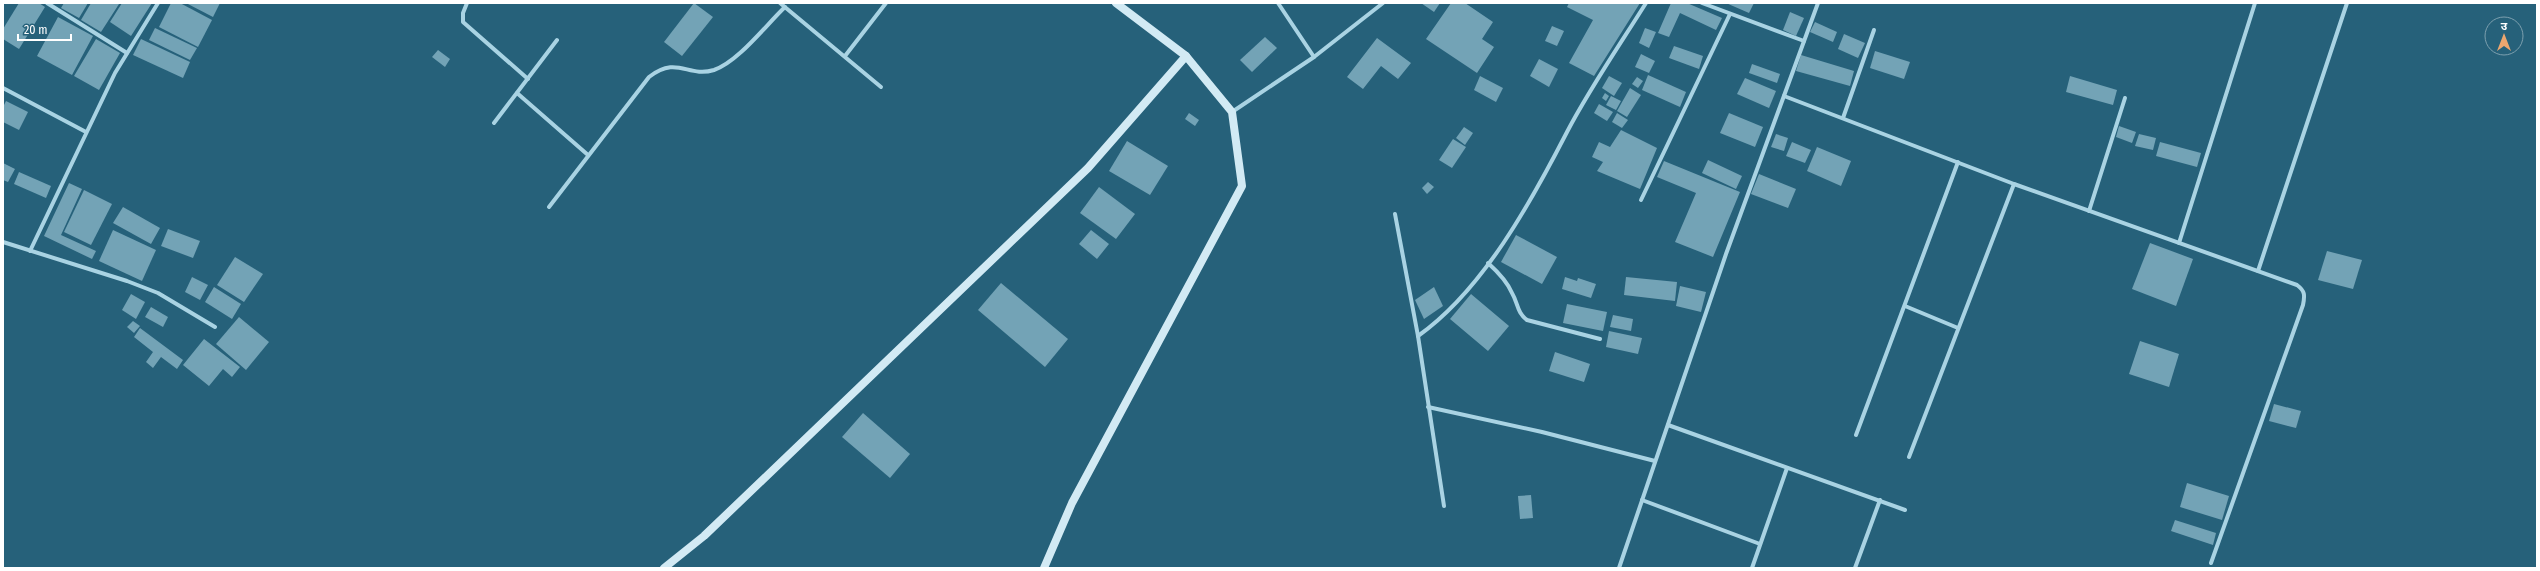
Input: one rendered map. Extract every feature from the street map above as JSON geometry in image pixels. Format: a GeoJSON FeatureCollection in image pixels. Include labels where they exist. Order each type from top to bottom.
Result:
{"type":"FeatureCollection","features":[{"type":"Feature","properties":{"kind":"street"},"geometry":{"type":"LineString","coordinates":[[47,3],[127,53]]}},
{"type":"Feature","properties":{"kind":"street"},"geometry":{"type":"LineString","coordinates":[[30,251],[86,132],[127,53],[158,3]]}},
{"type":"Feature","properties":{"kind":"street"},"geometry":{"type":"LineString","coordinates":[[467,3],[463,12],[463,22],[528,79]]}},
{"type":"Feature","properties":{"kind":"street"},"geometry":{"type":"LineString","coordinates":[[780,3],[881,87]]}},
{"type":"Feature","properties":{"kind":"street"},"geometry":{"type":"LineString","coordinates":[[845,56],[886,3]]}},
{"type":"Feature","properties":{"kind":"street"},"geometry":{"type":"LineString","coordinates":[[1044,568],[1072,503],[1242,186],[1232,112],[1186,56],[1116,3]]}},
{"type":"Feature","properties":{"kind":"street"},"geometry":{"type":"LineString","coordinates":[[1278,3],[1314,57]]}},
{"type":"Feature","properties":{"kind":"street"},"geometry":{"type":"LineString","coordinates":[[1232,112],[1314,57],[1383,3]]}},
{"type":"Feature","properties":{"kind":"street"},"geometry":{"type":"LineString","coordinates":[[1418,336],[1442,320],[1488,263],[1541,186],[1567,132],[1646,3]]}},
{"type":"Feature","properties":{"kind":"street"},"geometry":{"type":"LineString","coordinates":[[1702,3],[1804,41]]}},
{"type":"Feature","properties":{"kind":"street"},"geometry":{"type":"LineString","coordinates":[[1619,568],[1668,424],[1818,3]]}},
{"type":"Feature","properties":{"kind":"street"},"geometry":{"type":"LineString","coordinates":[[2179,243],[2255,3]]}},
{"type":"Feature","properties":{"kind":"street"},"geometry":{"type":"LineString","coordinates":[[2258,271],[2346,3]]}},
{"type":"Feature","properties":{"kind":"street"},"geometry":{"type":"LineString","coordinates":[[549,207],[649,77],[660,69],[672,66],[699,71],[714,70],[731,61],[785,7]]}},
{"type":"Feature","properties":{"kind":"street"},"geometry":{"type":"LineString","coordinates":[[1641,200],[1730,14]]}},
{"type":"Feature","properties":{"kind":"street"},"geometry":{"type":"LineString","coordinates":[[1843,118],[1874,30]]}},
{"type":"Feature","properties":{"kind":"street"},"geometry":{"type":"LineString","coordinates":[[494,123],[557,40]]}},
{"type":"Feature","properties":{"kind":"street"},"geometry":{"type":"LineString","coordinates":[[664,568],[704,536],[1088,168],[1186,56]]}},
{"type":"Feature","properties":{"kind":"street"},"geometry":{"type":"LineString","coordinates":[[3,88],[86,132]]}},
{"type":"Feature","properties":{"kind":"street"},"geometry":{"type":"LineString","coordinates":[[517,93],[588,155]]}},
{"type":"Feature","properties":{"kind":"street"},"geometry":{"type":"LineString","coordinates":[[1784,96],[2089,212],[2297,285],[2303,290],[2305,295],[2211,564]]}},
{"type":"Feature","properties":{"kind":"street"},"geometry":{"type":"LineString","coordinates":[[2089,212],[2125,98]]}},
{"type":"Feature","properties":{"kind":"street"},"geometry":{"type":"LineString","coordinates":[[1856,435],[1958,162]]}},
{"type":"Feature","properties":{"kind":"street"},"geometry":{"type":"LineString","coordinates":[[1909,457],[2014,184]]}},
{"type":"Feature","properties":{"kind":"street"},"geometry":{"type":"LineString","coordinates":[[1395,214],[1418,336],[1444,506]]}},
{"type":"Feature","properties":{"kind":"street"},"geometry":{"type":"LineString","coordinates":[[3,242],[127,281],[158,293],[215,327]]}},
{"type":"Feature","properties":{"kind":"street"},"geometry":{"type":"LineString","coordinates":[[1488,263],[1502,275],[1513,293],[1520,315],[1527,320],[1600,340]]}},
{"type":"Feature","properties":{"kind":"street"},"geometry":{"type":"LineString","coordinates":[[1905,306],[1958,328]]}},
{"type":"Feature","properties":{"kind":"street"},"geometry":{"type":"LineString","coordinates":[[1428,407],[1542,432],[1655,461]]}},
{"type":"Feature","properties":{"kind":"street"},"geometry":{"type":"LineString","coordinates":[[1668,424],[1905,510]]}},
{"type":"Feature","properties":{"kind":"street"},"geometry":{"type":"LineString","coordinates":[[1752,568],[1787,468]]}},
{"type":"Feature","properties":{"kind":"street"},"geometry":{"type":"LineString","coordinates":[[1642,500],[1760,544]]}},
{"type":"Feature","properties":{"kind":"street"},"geometry":{"type":"LineString","coordinates":[[1855,568],[1880,500]]}},
{"type":"Feature","properties":{"kind":"building"},"geometry":{"type":"Polygon","coordinates":[[[19,3],[39,3],[45,7],[19,49],[3,39],[3,29],[19,3]]]}},
{"type":"Feature","properties":{"kind":"building"},"geometry":{"type":"Polygon","coordinates":[[[64,3],[88,3],[79,18],[61,8],[64,3]]]}},
{"type":"Feature","properties":{"kind":"building"},"geometry":{"type":"Polygon","coordinates":[[[91,3],[119,4],[101,32],[81,20],[91,3]]]}},
{"type":"Feature","properties":{"kind":"building"},"geometry":{"type":"Polygon","coordinates":[[[122,3],[152,3],[131,36],[110,22],[122,3]]]}},
{"type":"Feature","properties":{"kind":"building"},"geometry":{"type":"Polygon","coordinates":[[[171,3],[180,3],[212,20],[198,47],[159,27],[171,3]]]}},
{"type":"Feature","properties":{"kind":"building"},"geometry":{"type":"Polygon","coordinates":[[[186,3],[220,3],[213,17],[186,3]]]}},
{"type":"Feature","properties":{"kind":"building"},"geometry":{"type":"Polygon","coordinates":[[[694,3],[713,17],[682,56],[664,42],[694,3]]]}},
{"type":"Feature","properties":{"kind":"building"},"geometry":{"type":"Polygon","coordinates":[[[1421,3],[1440,3],[1434,12],[1421,3]]]}},
{"type":"Feature","properties":{"kind":"building"},"geometry":{"type":"Polygon","coordinates":[[[1451,3],[1465,3],[1493,22],[1482,39],[1494,47],[1477,73],[1426,39],[1451,3]]]}},
{"type":"Feature","properties":{"kind":"building"},"geometry":{"type":"Polygon","coordinates":[[[1569,3],[1640,3],[1594,76],[1569,63],[1593,20],[1567,7],[1569,3]]]}},
{"type":"Feature","properties":{"kind":"building"},"geometry":{"type":"Polygon","coordinates":[[[1671,3],[1687,3],[1722,18],[1716,30],[1680,13],[1669,37],[1658,33],[1671,3]]]}},
{"type":"Feature","properties":{"kind":"building"},"geometry":{"type":"Polygon","coordinates":[[[1726,3],[1754,3],[1749,13],[1726,3]]]}},
{"type":"Feature","properties":{"kind":"building"},"geometry":{"type":"Polygon","coordinates":[[[1790,12],[1804,18],[1796,36],[1783,30],[1790,12]]]}},
{"type":"Feature","properties":{"kind":"building"},"geometry":{"type":"Polygon","coordinates":[[[58,17],[93,36],[72,75],[37,56],[58,17]]]}},
{"type":"Feature","properties":{"kind":"building"},"geometry":{"type":"Polygon","coordinates":[[[1815,22],[1837,32],[1833,42],[1810,32],[1815,22]]]}},
{"type":"Feature","properties":{"kind":"building"},"geometry":{"type":"Polygon","coordinates":[[[1552,26],[1564,31],[1557,46],[1545,41],[1552,26]]]}},
{"type":"Feature","properties":{"kind":"building"},"geometry":{"type":"Polygon","coordinates":[[[155,28],[197,48],[190,60],[149,40],[155,28]]]}},
{"type":"Feature","properties":{"kind":"building"},"geometry":{"type":"Polygon","coordinates":[[[1645,28],[1656,32],[1649,48],[1639,43],[1645,28]]]}},
{"type":"Feature","properties":{"kind":"building"},"geometry":{"type":"Polygon","coordinates":[[[1844,34],[1865,43],[1858,58],[1838,49],[1844,34]]]}},
{"type":"Feature","properties":{"kind":"building"},"geometry":{"type":"Polygon","coordinates":[[[1265,37],[1277,48],[1252,72],[1240,60],[1265,37]]]}},
{"type":"Feature","properties":{"kind":"building"},"geometry":{"type":"Polygon","coordinates":[[[1377,38],[1411,63],[1398,79],[1381,66],[1363,89],[1347,77],[1377,38]]]}},
{"type":"Feature","properties":{"kind":"building"},"geometry":{"type":"Polygon","coordinates":[[[96,39],[120,53],[99,90],[74,76],[96,39]]]}},
{"type":"Feature","properties":{"kind":"building"},"geometry":{"type":"Polygon","coordinates":[[[141,39],[190,62],[183,78],[133,55],[141,39]]]}},
{"type":"Feature","properties":{"kind":"building"},"geometry":{"type":"Polygon","coordinates":[[[1674,46],[1703,56],[1699,69],[1669,58],[1674,46]]]}},
{"type":"Feature","properties":{"kind":"building"},"geometry":{"type":"Polygon","coordinates":[[[438,50],[450,59],[445,67],[432,57],[438,50]]]}},
{"type":"Feature","properties":{"kind":"building"},"geometry":{"type":"Polygon","coordinates":[[[1875,51],[1910,62],[1904,79],[1870,68],[1875,51]]]}},
{"type":"Feature","properties":{"kind":"building"},"geometry":{"type":"Polygon","coordinates":[[[1641,54],[1655,61],[1649,73],[1635,67],[1641,54]]]}},
{"type":"Feature","properties":{"kind":"building"},"geometry":{"type":"Polygon","coordinates":[[[1801,55],[1854,71],[1850,86],[1796,71],[1801,55]]]}},
{"type":"Feature","properties":{"kind":"building"},"geometry":{"type":"Polygon","coordinates":[[[1539,59],[1558,69],[1549,87],[1530,76],[1539,59]]]}},
{"type":"Feature","properties":{"kind":"building"},"geometry":{"type":"Polygon","coordinates":[[[1752,64],[1780,74],[1777,83],[1749,73],[1752,64]]]}},
{"type":"Feature","properties":{"kind":"building"},"geometry":{"type":"Polygon","coordinates":[[[1648,75],[1686,92],[1680,107],[1642,90],[1648,75]]]}},
{"type":"Feature","properties":{"kind":"building"},"geometry":{"type":"Polygon","coordinates":[[[1480,76],[1503,88],[1496,102],[1474,90],[1480,76]]]}},
{"type":"Feature","properties":{"kind":"building"},"geometry":{"type":"Polygon","coordinates":[[[1609,76],[1622,83],[1614,96],[1602,88],[1609,76]]]}},
{"type":"Feature","properties":{"kind":"building"},"geometry":{"type":"Polygon","coordinates":[[[2070,76],[2117,90],[2113,105],[2066,92],[2070,76]]]}},
{"type":"Feature","properties":{"kind":"building"},"geometry":{"type":"Polygon","coordinates":[[[1637,77],[1643,81],[1638,88],[1632,84],[1637,77]]]}},
{"type":"Feature","properties":{"kind":"building"},"geometry":{"type":"Polygon","coordinates":[[[1745,78],[1776,91],[1769,108],[1737,94],[1745,78]]]}},
{"type":"Feature","properties":{"kind":"building"},"geometry":{"type":"Polygon","coordinates":[[[1630,88],[1641,95],[1627,117],[1617,111],[1630,88]]]}},
{"type":"Feature","properties":{"kind":"building"},"geometry":{"type":"Polygon","coordinates":[[[1605,93],[1609,96],[1606,101],[1602,98],[1605,93]]]}},
{"type":"Feature","properties":{"kind":"building"},"geometry":{"type":"Polygon","coordinates":[[[1611,96],[1621,101],[1616,110],[1606,105],[1611,96]]]}},
{"type":"Feature","properties":{"kind":"building"},"geometry":{"type":"Polygon","coordinates":[[[6,101],[28,112],[19,130],[3,122],[3,107],[6,101]]]}},
{"type":"Feature","properties":{"kind":"building"},"geometry":{"type":"Polygon","coordinates":[[[1599,104],[1613,112],[1607,121],[1594,113],[1599,104]]]}},
{"type":"Feature","properties":{"kind":"building"},"geometry":{"type":"Polygon","coordinates":[[[1189,113],[1199,120],[1195,126],[1185,119],[1189,113]]]}},
{"type":"Feature","properties":{"kind":"building"},"geometry":{"type":"Polygon","coordinates":[[[1617,113],[1628,120],[1622,128],[1612,122],[1617,113]]]}},
{"type":"Feature","properties":{"kind":"building"},"geometry":{"type":"Polygon","coordinates":[[[1729,113],[1763,127],[1755,147],[1720,133],[1729,113]]]}},
{"type":"Feature","properties":{"kind":"building"},"geometry":{"type":"Polygon","coordinates":[[[2119,126],[2136,132],[2132,143],[2116,137],[2119,126]]]}},
{"type":"Feature","properties":{"kind":"building"},"geometry":{"type":"Polygon","coordinates":[[[1464,127],[1473,133],[1465,145],[1456,138],[1464,127]]]}},
{"type":"Feature","properties":{"kind":"building"},"geometry":{"type":"Polygon","coordinates":[[[1621,130],[1657,148],[1640,189],[1597,171],[1603,162],[1592,157],[1599,142],[1610,147],[1621,130]]]}},
{"type":"Feature","properties":{"kind":"building"},"geometry":{"type":"Polygon","coordinates":[[[1776,134],[1788,138],[1784,151],[1771,147],[1776,134]]]}},
{"type":"Feature","properties":{"kind":"building"},"geometry":{"type":"Polygon","coordinates":[[[2139,134],[2156,138],[2153,150],[2135,146],[2139,134]]]}},
{"type":"Feature","properties":{"kind":"building"},"geometry":{"type":"Polygon","coordinates":[[[1453,139],[1466,147],[1452,168],[1439,160],[1453,139]]]}},
{"type":"Feature","properties":{"kind":"building"},"geometry":{"type":"Polygon","coordinates":[[[1127,141],[1168,166],[1150,195],[1109,171],[1127,141]]]}},
{"type":"Feature","properties":{"kind":"building"},"geometry":{"type":"Polygon","coordinates":[[[1792,142],[1811,150],[1805,163],[1786,156],[1792,142]]]}},
{"type":"Feature","properties":{"kind":"building"},"geometry":{"type":"Polygon","coordinates":[[[2160,142],[2201,153],[2197,167],[2156,156],[2160,142]]]}},
{"type":"Feature","properties":{"kind":"building"},"geometry":{"type":"Polygon","coordinates":[[[1817,147],[1851,161],[1841,186],[1807,171],[1817,147]]]}},
{"type":"Feature","properties":{"kind":"building"},"geometry":{"type":"Polygon","coordinates":[[[1708,160],[1742,176],[1736,189],[1702,173],[1708,160]]]}},
{"type":"Feature","properties":{"kind":"building"},"geometry":{"type":"Polygon","coordinates":[[[1664,161],[1740,192],[1713,257],[1675,242],[1696,193],[1657,177],[1664,161]]]}},
{"type":"Feature","properties":{"kind":"building"},"geometry":{"type":"Polygon","coordinates":[[[3,163],[15,169],[8,182],[3,180],[3,163]]]}},
{"type":"Feature","properties":{"kind":"building"},"geometry":{"type":"Polygon","coordinates":[[[19,172],[51,186],[46,198],[14,184],[19,172]]]}},
{"type":"Feature","properties":{"kind":"building"},"geometry":{"type":"Polygon","coordinates":[[[1759,174],[1796,189],[1788,208],[1751,194],[1759,174]]]}},
{"type":"Feature","properties":{"kind":"building"},"geometry":{"type":"Polygon","coordinates":[[[1428,182],[1434,187],[1427,194],[1422,188],[1428,182]]]}},
{"type":"Feature","properties":{"kind":"building"},"geometry":{"type":"Polygon","coordinates":[[[69,183],[82,189],[61,235],[96,251],[92,259],[44,236],[69,183]]]}},
{"type":"Feature","properties":{"kind":"building"},"geometry":{"type":"Polygon","coordinates":[[[1099,187],[1135,214],[1116,239],[1080,213],[1099,187]]]}},
{"type":"Feature","properties":{"kind":"building"},"geometry":{"type":"Polygon","coordinates":[[[84,190],[112,204],[91,245],[64,232],[84,190]]]}},
{"type":"Feature","properties":{"kind":"building"},"geometry":{"type":"Polygon","coordinates":[[[123,207],[160,228],[151,244],[113,223],[123,207]]]}},
{"type":"Feature","properties":{"kind":"building"},"geometry":{"type":"Polygon","coordinates":[[[168,229],[200,241],[193,258],[161,246],[168,229]]]}},
{"type":"Feature","properties":{"kind":"building"},"geometry":{"type":"Polygon","coordinates":[[[113,230],[156,250],[142,281],[99,261],[113,230]]]}},
{"type":"Feature","properties":{"kind":"building"},"geometry":{"type":"Polygon","coordinates":[[[1091,230],[1109,244],[1097,259],[1079,244],[1091,230]]]}},
{"type":"Feature","properties":{"kind":"building"},"geometry":{"type":"Polygon","coordinates":[[[1516,235],[1557,257],[1542,284],[1501,262],[1516,235]]]}},
{"type":"Feature","properties":{"kind":"building"},"geometry":{"type":"Polygon","coordinates":[[[2150,243],[2193,259],[2176,306],[2132,289],[2150,243]]]}},
{"type":"Feature","properties":{"kind":"building"},"geometry":{"type":"Polygon","coordinates":[[[2327,251],[2362,260],[2353,289],[2318,280],[2327,251]]]}},
{"type":"Feature","properties":{"kind":"building"},"geometry":{"type":"Polygon","coordinates":[[[235,257],[263,274],[244,302],[217,285],[235,257]]]}},
{"type":"Feature","properties":{"kind":"building"},"geometry":{"type":"Polygon","coordinates":[[[192,277],[208,285],[200,300],[185,292],[192,277]]]}},
{"type":"Feature","properties":{"kind":"building"},"geometry":{"type":"Polygon","coordinates":[[[1565,277],[1577,281],[1578,278],[1596,284],[1591,298],[1562,289],[1565,277]]]}},
{"type":"Feature","properties":{"kind":"building"},"geometry":{"type":"Polygon","coordinates":[[[1626,277],[1677,282],[1675,301],[1624,295],[1626,277]]]}},
{"type":"Feature","properties":{"kind":"building"},"geometry":{"type":"Polygon","coordinates":[[[1001,283],[1068,339],[1045,367],[978,310],[1001,283]]]}},
{"type":"Feature","properties":{"kind":"building"},"geometry":{"type":"Polygon","coordinates":[[[1680,286],[1706,292],[1701,312],[1676,306],[1680,286]]]}},
{"type":"Feature","properties":{"kind":"building"},"geometry":{"type":"Polygon","coordinates":[[[214,287],[241,304],[232,319],[205,302],[214,287]]]}},
{"type":"Feature","properties":{"kind":"building"},"geometry":{"type":"Polygon","coordinates":[[[1434,287],[1443,306],[1424,319],[1415,300],[1434,287]]]}},
{"type":"Feature","properties":{"kind":"building"},"geometry":{"type":"Polygon","coordinates":[[[131,294],[145,302],[136,319],[122,310],[131,294]]]}},
{"type":"Feature","properties":{"kind":"building"},"geometry":{"type":"Polygon","coordinates":[[[1471,294],[1509,326],[1488,351],[1450,319],[1471,294]]]}},
{"type":"Feature","properties":{"kind":"building"},"geometry":{"type":"Polygon","coordinates":[[[1567,304],[1607,312],[1603,331],[1563,323],[1567,304]]]}},
{"type":"Feature","properties":{"kind":"building"},"geometry":{"type":"Polygon","coordinates":[[[151,307],[168,317],[163,327],[145,317],[151,307]]]}},
{"type":"Feature","properties":{"kind":"building"},"geometry":{"type":"Polygon","coordinates":[[[1613,315],[1633,319],[1631,331],[1610,327],[1613,315]]]}},
{"type":"Feature","properties":{"kind":"building"},"geometry":{"type":"Polygon","coordinates":[[[239,317],[269,342],[246,370],[216,344],[239,317]]]}},
{"type":"Feature","properties":{"kind":"building"},"geometry":{"type":"Polygon","coordinates":[[[133,321],[140,326],[134,333],[127,327],[133,321]]]}},
{"type":"Feature","properties":{"kind":"building"},"geometry":{"type":"Polygon","coordinates":[[[140,328],[183,360],[177,369],[161,357],[153,368],[146,362],[153,352],[134,337],[140,328]]]}},
{"type":"Feature","properties":{"kind":"building"},"geometry":{"type":"Polygon","coordinates":[[[1609,331],[1642,338],[1638,354],[1606,347],[1609,331]]]}},
{"type":"Feature","properties":{"kind":"building"},"geometry":{"type":"Polygon","coordinates":[[[204,339],[240,367],[232,377],[223,369],[209,386],[183,365],[204,339]]]}},
{"type":"Feature","properties":{"kind":"building"},"geometry":{"type":"Polygon","coordinates":[[[2140,341],[2179,354],[2169,387],[2129,374],[2140,341]]]}},
{"type":"Feature","properties":{"kind":"building"},"geometry":{"type":"Polygon","coordinates":[[[1555,352],[1590,364],[1584,382],[1549,371],[1555,352]]]}},
{"type":"Feature","properties":{"kind":"building"},"geometry":{"type":"Polygon","coordinates":[[[2274,404],[2301,411],[2296,428],[2269,421],[2274,404]]]}},
{"type":"Feature","properties":{"kind":"building"},"geometry":{"type":"Polygon","coordinates":[[[863,413],[910,454],[890,478],[842,437],[863,413]]]}},
{"type":"Feature","properties":{"kind":"building"},"geometry":{"type":"Polygon","coordinates":[[[2187,483],[2229,496],[2222,520],[2180,507],[2187,483]]]}},
{"type":"Feature","properties":{"kind":"building"},"geometry":{"type":"Polygon","coordinates":[[[1531,495],[1533,518],[1520,519],[1518,496],[1531,495]]]}},
{"type":"Feature","properties":{"kind":"building"},"geometry":{"type":"Polygon","coordinates":[[[2175,520],[2216,533],[2213,545],[2171,531],[2175,520]]]}}]}
